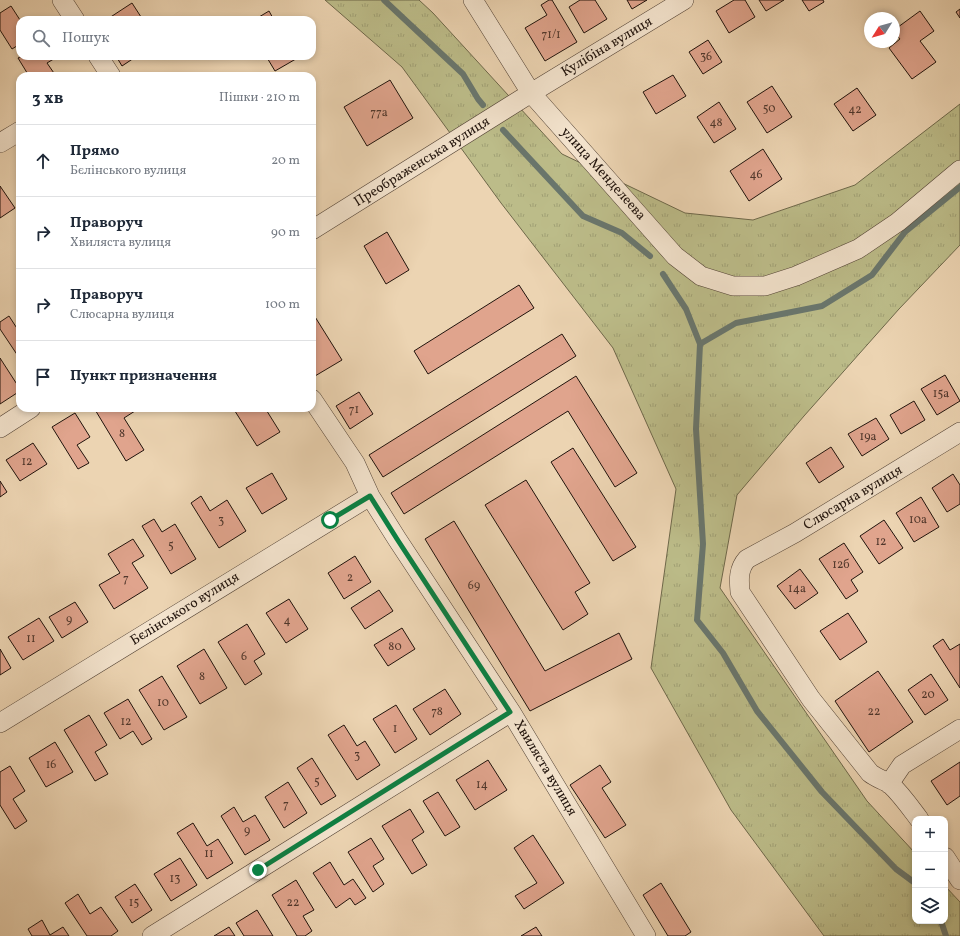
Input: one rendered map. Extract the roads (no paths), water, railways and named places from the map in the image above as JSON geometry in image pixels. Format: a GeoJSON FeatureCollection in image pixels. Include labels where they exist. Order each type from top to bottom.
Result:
{"type":"FeatureCollection","features":[{"type":"Feature","properties":{"kind":"street"},"geometry":{"type":"LineString","coordinates":[[62,0],[72,16]]}},
{"type":"Feature","properties":{"kind":"street","name":"улица Менделеева"},"geometry":{"type":"LineString","coordinates":[[473,0],[531,93],[676,256],[701,276],[733,286],[765,286],[796,276],[858,249],[898,222],[960,170]]}},
{"type":"Feature","properties":{"kind":"street","name":"Кулібіна вулиця"},"geometry":{"type":"LineString","coordinates":[[531,93],[684,0]]}},
{"type":"Feature","properties":{"kind":"street"},"geometry":{"type":"LineString","coordinates":[[100,60],[107,72]]}},
{"type":"Feature","properties":{"kind":"street","name":"Преображенська вулиця"},"geometry":{"type":"LineString","coordinates":[[316,227],[531,93]]}},
{"type":"Feature","properties":{"kind":"street"},"geometry":{"type":"LineString","coordinates":[[0,143],[16,133]]}},
{"type":"Feature","properties":{"kind":"street","name":"Хвиляста вулиця"},"geometry":{"type":"LineString","coordinates":[[316,405],[355,463],[370,496],[397,539],[510,712],[638,933]]}},
{"type":"Feature","properties":{"kind":"street"},"geometry":{"type":"LineString","coordinates":[[0,428],[25,412]]}},
{"type":"Feature","properties":{"kind":"street","name":"Слюсарна вулиця"},"geometry":{"type":"LineString","coordinates":[[889,784],[870,773],[811,699],[740,592],[739,576],[747,559],[795,533],[960,432]]}},
{"type":"Feature","properties":{"kind":"street","name":"Бєлінського вулиця"},"geometry":{"type":"LineString","coordinates":[[0,723],[370,496]]}},
{"type":"Feature","properties":{"kind":"street"},"geometry":{"type":"LineString","coordinates":[[152,936],[510,712]]}},
{"type":"Feature","properties":{"kind":"street"},"geometry":{"type":"LineString","coordinates":[[917,816],[909,805],[889,784],[902,765],[960,729]]}},
{"type":"Feature","properties":{"kind":"street"},"geometry":{"type":"LineString","coordinates":[[948,862],[960,880]]}},
{"type":"Feature","properties":{"kind":"waterway"},"geometry":{"type":"LineString","coordinates":[[384,0],[463,74],[483,105]]}},
{"type":"Feature","properties":{"kind":"waterway"},"geometry":{"type":"LineString","coordinates":[[503,130],[583,216],[622,233],[650,256]]}},
{"type":"Feature","properties":{"kind":"waterway"},"geometry":{"type":"LineString","coordinates":[[700,344],[736,323],[822,306],[872,275],[905,232],[960,187]]}},
{"type":"Feature","properties":{"kind":"waterway"},"geometry":{"type":"LineString","coordinates":[[663,274],[686,309],[700,344],[696,429],[703,544],[697,620],[723,653],[757,711],[822,792],[896,869],[912,881]]}},
{"type":"Feature","properties":{"kind":"waterway"},"geometry":{"type":"LineString","coordinates":[[942,924],[946,936]]}}]}
